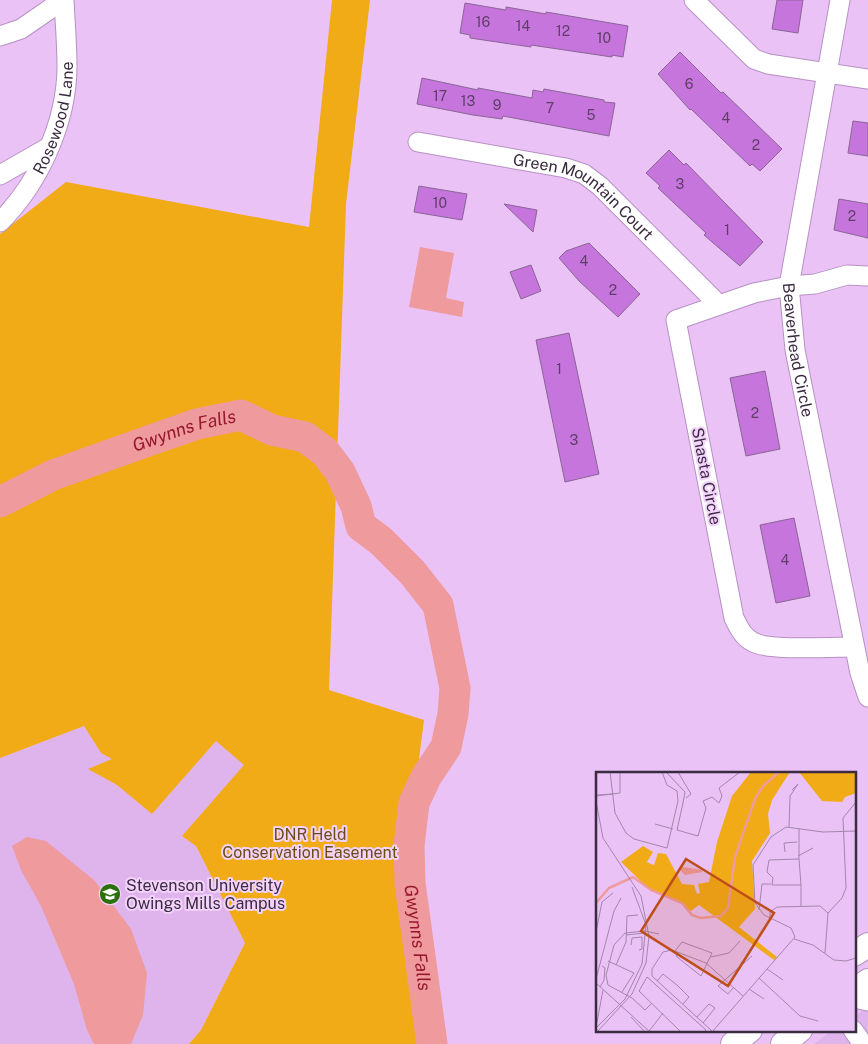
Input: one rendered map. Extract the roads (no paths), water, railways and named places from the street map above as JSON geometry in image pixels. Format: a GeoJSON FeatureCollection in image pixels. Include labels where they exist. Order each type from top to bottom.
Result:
{"type":"FeatureCollection","features":[{"type":"Feature","properties":{"kind":"main road"},"geometry":{"type":"LineString","coordinates":[[856,953],[868,945]]}},
{"type":"Feature","properties":{"kind":"main road"},"geometry":{"type":"LineString","coordinates":[[856,990],[868,982]]}},
{"type":"Feature","properties":{"kind":"main road"},"geometry":{"type":"LineString","coordinates":[[733,1044],[748,1032]]}},
{"type":"Feature","properties":{"kind":"main road"},"geometry":{"type":"LineString","coordinates":[[783,1044],[798,1032]]}},
{"type":"Feature","properties":{"kind":"street"},"geometry":{"type":"LineString","coordinates":[[0,36],[21,29],[63,0]]}},
{"type":"Feature","properties":{"kind":"street","name":"Rosewood Lane"},"geometry":{"type":"LineString","coordinates":[[0,222],[34,178],[50,146],[62,105],[67,68],[63,0]]}},
{"type":"Feature","properties":{"kind":"street"},"geometry":{"type":"LineString","coordinates":[[694,0],[754,59],[768,64],[868,79]]}},
{"type":"Feature","properties":{"kind":"street","name":"Beaverhead Circle"},"geometry":{"type":"LineString","coordinates":[[840,0],[789,286],[795,350],[858,635],[860,674],[868,697]]}},
{"type":"Feature","properties":{"kind":"street","name":"Green Mountain Court"},"geometry":{"type":"LineString","coordinates":[[418,142],[566,168],[584,174],[600,186],[718,304]]}},
{"type":"Feature","properties":{"kind":"street"},"geometry":{"type":"LineString","coordinates":[[0,174],[50,146]]}},
{"type":"Feature","properties":{"kind":"street","name":"Shasta Circle"},"geometry":{"type":"LineString","coordinates":[[858,635],[770,646],[755,644],[739,629],[734,618],[676,320],[754,293],[789,286],[815,284],[846,275],[868,276]]}},
{"type":"Feature","properties":{"kind":"street"},"geometry":{"type":"LineString","coordinates":[[854,1032],[863,1044]]}},
{"type":"Feature","properties":{"kind":"waterway","name":"Gwynns Falls"},"geometry":{"type":"LineString","coordinates":[[0,502],[53,475],[197,424],[241,415],[272,430],[305,437],[325,452],[340,472],[356,506],[361,526],[381,541],[412,572],[438,605],[455,688],[453,714],[446,747],[426,777],[414,803],[409,846],[410,883],[432,1044]]}},
{"type":"Feature","properties":{"kind":"place","name":"Stevenson University Owings Mills Campus"},"geometry":{"type":"Point","coordinates":[110,894]}},
{"type":"Feature","properties":{"kind":"park label","name":"DNR Held Conservation Easement"},"geometry":{"type":"Point","coordinates":[310,843]}}]}
